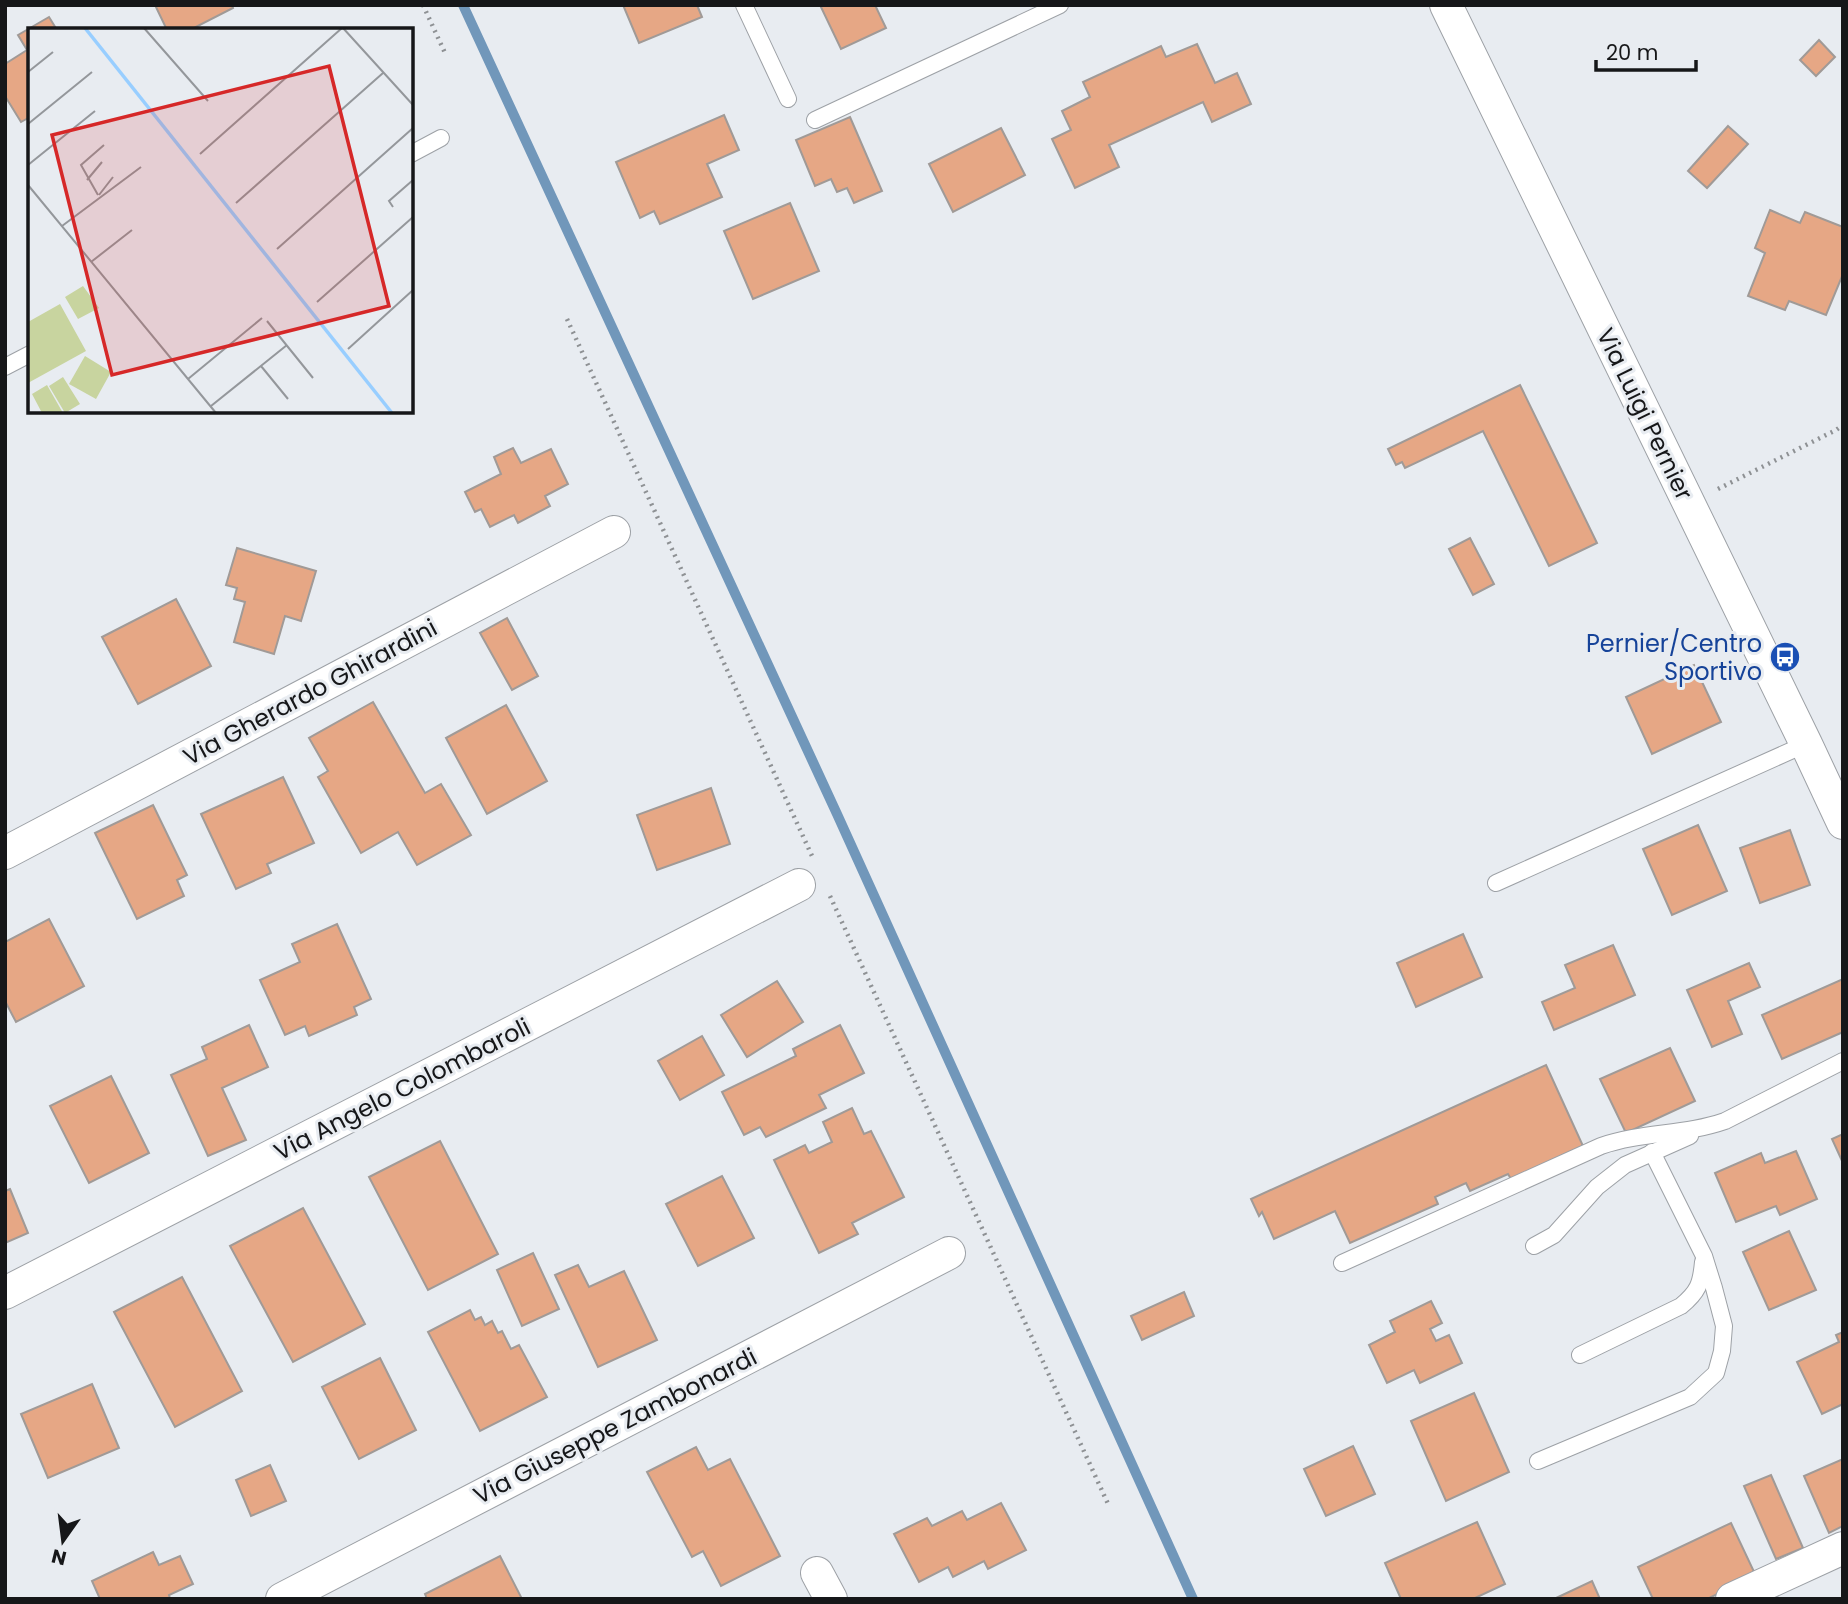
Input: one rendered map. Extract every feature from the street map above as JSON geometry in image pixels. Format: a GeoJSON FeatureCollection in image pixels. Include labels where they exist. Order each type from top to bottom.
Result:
{"type":"FeatureCollection","features":[{"type":"Feature","properties":{"kind":"street","name":"Via Luigi Pernier"},"geometry":{"type":"LineString","coordinates":[[1446,5],[1807,744],[1843,823]]}},
{"type":"Feature","properties":{"kind":"street","name":"Via Gherardo Ghirardini"},"geometry":{"type":"LineString","coordinates":[[5,853],[614,532]]}},
{"type":"Feature","properties":{"kind":"street","name":"Via Angelo Colombaroli"},"geometry":{"type":"LineString","coordinates":[[5,1293],[799,885]]}},
{"type":"Feature","properties":{"kind":"street","name":"Via Giuseppe Zambonardi"},"geometry":{"type":"LineString","coordinates":[[282,1599],[949,1252]]}},
{"type":"Feature","properties":{"kind":"street"},"geometry":{"type":"LineString","coordinates":[[1732,1599],[1843,1548]]}},
{"type":"Feature","properties":{"kind":"lane"},"geometry":{"type":"LineString","coordinates":[[744,5],[788,99]]}},
{"type":"Feature","properties":{"kind":"lane"},"geometry":{"type":"LineString","coordinates":[[814,120],[1060,5]]}},
{"type":"Feature","properties":{"kind":"lane"},"geometry":{"type":"LineString","coordinates":[[413,153],[442,138]]}},
{"type":"Feature","properties":{"kind":"lane"},"geometry":{"type":"LineString","coordinates":[[5,367],[28,355]]}},
{"type":"Feature","properties":{"kind":"lane"},"geometry":{"type":"LineString","coordinates":[[1496,883],[1807,744]]}},
{"type":"Feature","properties":{"kind":"lane"},"geometry":{"type":"LineString","coordinates":[[1534,1246],[1554,1235],[1584,1200],[1625,1165],[1725,1121],[1843,1061]]}},
{"type":"Feature","properties":{"kind":"lane"},"geometry":{"type":"LineString","coordinates":[[1342,1263],[1601,1146],[1620,1139],[1706,1128],[1725,1121]]}},
{"type":"Feature","properties":{"kind":"lane"},"geometry":{"type":"LineString","coordinates":[[1538,1461],[1690,1397],[1716,1373],[1722,1351],[1724,1326],[1704,1256],[1653,1153]]}},
{"type":"Feature","properties":{"kind":"lane"},"geometry":{"type":"LineString","coordinates":[[1580,1354],[1681,1307],[1694,1295],[1701,1281],[1704,1256]]}},
{"type":"Feature","properties":{"kind":"path"},"geometry":{"type":"LineString","coordinates":[[423,5],[445,54]]}},
{"type":"Feature","properties":{"kind":"path"},"geometry":{"type":"LineString","coordinates":[[567,319],[812,857]]}},
{"type":"Feature","properties":{"kind":"path"},"geometry":{"type":"LineString","coordinates":[[1689,503],[1843,425]]}},
{"type":"Feature","properties":{"kind":"path"},"geometry":{"type":"LineString","coordinates":[[830,895],[1109,1506]]}},
{"type":"Feature","properties":{"kind":"building"},"geometry":{"type":"Polygon","coordinates":[[[155,5],[232,5],[233,8],[194,28],[166,28],[155,5]]]}},
{"type":"Feature","properties":{"kind":"building"},"geometry":{"type":"Polygon","coordinates":[[[623,5],[697,5],[702,17],[639,43],[623,5]]]}},
{"type":"Feature","properties":{"kind":"building"},"geometry":{"type":"Polygon","coordinates":[[[820,5],[875,5],[886,28],[841,49],[820,5]]]}},
{"type":"Feature","properties":{"kind":"building"},"geometry":{"type":"Polygon","coordinates":[[[49,17],[56,28],[30,28],[49,17]]]}},
{"type":"Feature","properties":{"kind":"building"},"geometry":{"type":"Polygon","coordinates":[[[28,29],[28,118],[21,122],[5,96],[5,64],[27,50],[18,35],[28,29]]]}},
{"type":"Feature","properties":{"kind":"building"},"geometry":{"type":"Polygon","coordinates":[[[1819,40],[1835,57],[1816,76],[1800,60],[1819,40]]]}},
{"type":"Feature","properties":{"kind":"building"},"geometry":{"type":"Polygon","coordinates":[[[1197,44],[1215,83],[1237,73],[1251,104],[1212,122],[1203,102],[1109,145],[1119,167],[1075,188],[1052,139],[1071,130],[1062,111],[1090,97],[1083,82],[1161,46],[1166,57],[1197,44]]]}},
{"type":"Feature","properties":{"kind":"building"},"geometry":{"type":"Polygon","coordinates":[[[724,115],[739,150],[707,164],[722,197],[660,224],[654,211],[640,218],[616,162],[724,115]]]}},
{"type":"Feature","properties":{"kind":"building"},"geometry":{"type":"Polygon","coordinates":[[[850,117],[882,191],[854,203],[847,188],[837,192],[831,179],[815,186],[796,140],[850,117]]]}},
{"type":"Feature","properties":{"kind":"building"},"geometry":{"type":"Polygon","coordinates":[[[1728,126],[1748,144],[1707,188],[1688,171],[1728,126]]]}},
{"type":"Feature","properties":{"kind":"building"},"geometry":{"type":"Polygon","coordinates":[[[1001,128],[1025,175],[953,212],[929,164],[1001,128]]]}},
{"type":"Feature","properties":{"kind":"building"},"geometry":{"type":"Polygon","coordinates":[[[790,203],[819,271],[753,299],[724,231],[790,203]]]}},
{"type":"Feature","properties":{"kind":"building"},"geometry":{"type":"Polygon","coordinates":[[[1770,210],[1800,223],[1805,212],[1843,227],[1843,274],[1826,315],[1789,301],[1785,310],[1748,296],[1765,253],[1755,248],[1770,210]]]}},
{"type":"Feature","properties":{"kind":"building"},"geometry":{"type":"Polygon","coordinates":[[[1520,385],[1597,543],[1549,566],[1483,431],[1405,468],[1402,462],[1396,465],[1388,449],[1520,385]]]}},
{"type":"Feature","properties":{"kind":"building"},"geometry":{"type":"Polygon","coordinates":[[[513,448],[521,463],[551,449],[568,484],[545,496],[550,506],[518,523],[514,515],[490,527],[481,509],[475,512],[465,492],[501,474],[494,457],[513,448]]]}},
{"type":"Feature","properties":{"kind":"building"},"geometry":{"type":"Polygon","coordinates":[[[1470,538],[1494,584],[1473,595],[1449,549],[1470,538]]]}},
{"type":"Feature","properties":{"kind":"building"},"geometry":{"type":"Polygon","coordinates":[[[237,548],[316,571],[301,621],[285,616],[274,654],[234,642],[245,602],[234,599],[237,588],[226,585],[237,548]]]}},
{"type":"Feature","properties":{"kind":"building"},"geometry":{"type":"Polygon","coordinates":[[[176,599],[211,666],[138,704],[102,637],[176,599]]]}},
{"type":"Feature","properties":{"kind":"building"},"geometry":{"type":"Polygon","coordinates":[[[507,618],[538,676],[512,690],[480,633],[507,618]]]}},
{"type":"Feature","properties":{"kind":"building"},"geometry":{"type":"Polygon","coordinates":[[[1694,665],[1721,722],[1652,754],[1626,697],[1694,665]]]}},
{"type":"Feature","properties":{"kind":"building"},"geometry":{"type":"Polygon","coordinates":[[[373,702],[425,793],[441,784],[471,835],[417,865],[398,832],[361,853],[318,777],[328,771],[309,738],[373,702]]]}},
{"type":"Feature","properties":{"kind":"building"},"geometry":{"type":"Polygon","coordinates":[[[506,705],[547,781],[487,814],[446,738],[506,705]]]}},
{"type":"Feature","properties":{"kind":"building"},"geometry":{"type":"Polygon","coordinates":[[[283,777],[314,843],[267,864],[271,873],[236,889],[201,814],[283,777]]]}},
{"type":"Feature","properties":{"kind":"building"},"geometry":{"type":"Polygon","coordinates":[[[711,788],[730,844],[657,870],[637,815],[711,788]]]}},
{"type":"Feature","properties":{"kind":"building"},"geometry":{"type":"Polygon","coordinates":[[[153,805],[187,875],[177,880],[184,896],[137,919],[95,833],[153,805]]]}},
{"type":"Feature","properties":{"kind":"building"},"geometry":{"type":"Polygon","coordinates":[[[1698,825],[1727,891],[1672,915],[1643,849],[1698,825]]]}},
{"type":"Feature","properties":{"kind":"building"},"geometry":{"type":"Polygon","coordinates":[[[1790,830],[1810,885],[1760,903],[1740,848],[1790,830]]]}},
{"type":"Feature","properties":{"kind":"building"},"geometry":{"type":"Polygon","coordinates":[[[49,919],[84,986],[16,1022],[5,1001],[5,942],[49,919]]]}},
{"type":"Feature","properties":{"kind":"building"},"geometry":{"type":"Polygon","coordinates":[[[337,924],[371,999],[354,1007],[357,1015],[309,1036],[305,1026],[285,1035],[260,980],[300,962],[292,944],[337,924]]]}},
{"type":"Feature","properties":{"kind":"building"},"geometry":{"type":"Polygon","coordinates":[[[1463,934],[1482,977],[1416,1007],[1397,963],[1463,934]]]}},
{"type":"Feature","properties":{"kind":"building"},"geometry":{"type":"Polygon","coordinates":[[[1613,945],[1635,995],[1554,1030],[1542,1002],[1575,988],[1565,965],[1613,945]]]}},
{"type":"Feature","properties":{"kind":"building"},"geometry":{"type":"Polygon","coordinates":[[[1749,963],[1760,987],[1728,1001],[1742,1034],[1712,1047],[1687,990],[1749,963]]]}},
{"type":"Feature","properties":{"kind":"building"},"geometry":{"type":"Polygon","coordinates":[[[1843,979],[1843,1032],[1782,1059],[1762,1015],[1843,979]]]}},
{"type":"Feature","properties":{"kind":"building"},"geometry":{"type":"Polygon","coordinates":[[[777,981],[803,1022],[747,1057],[721,1015],[777,981]]]}},
{"type":"Feature","properties":{"kind":"building"},"geometry":{"type":"Polygon","coordinates":[[[249,1025],[268,1067],[222,1088],[246,1140],[208,1156],[171,1075],[207,1059],[202,1047],[249,1025]]]}},
{"type":"Feature","properties":{"kind":"building"},"geometry":{"type":"Polygon","coordinates":[[[840,1025],[864,1073],[819,1095],[826,1108],[766,1137],[760,1127],[744,1135],[722,1092],[796,1056],[793,1049],[840,1025]]]}},
{"type":"Feature","properties":{"kind":"building"},"geometry":{"type":"Polygon","coordinates":[[[702,1036],[724,1075],[680,1100],[658,1061],[702,1036]]]}},
{"type":"Feature","properties":{"kind":"building"},"geometry":{"type":"Polygon","coordinates":[[[1670,1048],[1695,1101],[1626,1133],[1600,1079],[1670,1048]]]}},
{"type":"Feature","properties":{"kind":"building"},"geometry":{"type":"Polygon","coordinates":[[[1546,1065],[1583,1146],[1511,1179],[1508,1174],[1470,1191],[1466,1183],[1435,1197],[1438,1204],[1350,1243],[1335,1211],[1274,1239],[1262,1212],[1259,1216],[1251,1199],[1546,1065]]]}},
{"type":"Feature","properties":{"kind":"building"},"geometry":{"type":"Polygon","coordinates":[[[111,1076],[149,1153],[89,1183],[50,1106],[111,1076]]]}},
{"type":"Feature","properties":{"kind":"building"},"geometry":{"type":"Polygon","coordinates":[[[852,1108],[864,1134],[871,1131],[904,1197],[852,1223],[858,1234],[819,1253],[774,1160],[805,1145],[809,1153],[832,1142],[823,1122],[852,1108]]]}},
{"type":"Feature","properties":{"kind":"building"},"geometry":{"type":"Polygon","coordinates":[[[1843,1134],[1843,1163],[1832,1139],[1843,1134]]]}},
{"type":"Feature","properties":{"kind":"building"},"geometry":{"type":"Polygon","coordinates":[[[440,1141],[498,1254],[428,1290],[369,1177],[440,1141]]]}},
{"type":"Feature","properties":{"kind":"building"},"geometry":{"type":"Polygon","coordinates":[[[1796,1151],[1817,1199],[1780,1215],[1776,1206],[1736,1222],[1715,1173],[1761,1153],[1765,1163],[1796,1151]]]}},
{"type":"Feature","properties":{"kind":"building"},"geometry":{"type":"Polygon","coordinates":[[[722,1176],[754,1238],[698,1266],[666,1204],[722,1176]]]}},
{"type":"Feature","properties":{"kind":"building"},"geometry":{"type":"Polygon","coordinates":[[[10,1189],[28,1233],[5,1243],[5,1191],[10,1189]]]}},
{"type":"Feature","properties":{"kind":"building"},"geometry":{"type":"Polygon","coordinates":[[[303,1208],[365,1324],[293,1362],[230,1246],[303,1208]]]}},
{"type":"Feature","properties":{"kind":"building"},"geometry":{"type":"Polygon","coordinates":[[[1789,1231],[1816,1290],[1769,1310],[1743,1252],[1789,1231]]]}},
{"type":"Feature","properties":{"kind":"building"},"geometry":{"type":"Polygon","coordinates":[[[533,1253],[559,1309],[522,1326],[497,1270],[533,1253]]]}},
{"type":"Feature","properties":{"kind":"building"},"geometry":{"type":"Polygon","coordinates":[[[578,1265],[589,1287],[624,1271],[657,1340],[598,1367],[555,1275],[578,1265]]]}},
{"type":"Feature","properties":{"kind":"building"},"geometry":{"type":"Polygon","coordinates":[[[182,1277],[242,1391],[175,1427],[114,1312],[182,1277]]]}},
{"type":"Feature","properties":{"kind":"building"},"geometry":{"type":"Polygon","coordinates":[[[1184,1292],[1194,1316],[1142,1340],[1131,1316],[1184,1292]]]}},
{"type":"Feature","properties":{"kind":"building"},"geometry":{"type":"Polygon","coordinates":[[[1431,1301],[1442,1323],[1430,1329],[1436,1341],[1449,1335],[1462,1363],[1420,1383],[1414,1370],[1387,1383],[1369,1345],[1395,1332],[1390,1321],[1431,1301]]]}},
{"type":"Feature","properties":{"kind":"building"},"geometry":{"type":"Polygon","coordinates":[[[470,1310],[475,1320],[481,1317],[485,1325],[492,1321],[498,1333],[502,1331],[511,1349],[519,1345],[547,1397],[480,1431],[428,1332],[470,1310]]]}},
{"type":"Feature","properties":{"kind":"building"},"geometry":{"type":"Polygon","coordinates":[[[1843,1332],[1843,1404],[1822,1414],[1797,1362],[1839,1342],[1836,1335],[1843,1332]]]}},
{"type":"Feature","properties":{"kind":"building"},"geometry":{"type":"Polygon","coordinates":[[[380,1358],[416,1430],[359,1459],[322,1387],[380,1358]]]}},
{"type":"Feature","properties":{"kind":"building"},"geometry":{"type":"Polygon","coordinates":[[[92,1384],[119,1448],[48,1478],[21,1414],[92,1384]]]}},
{"type":"Feature","properties":{"kind":"building"},"geometry":{"type":"Polygon","coordinates":[[[1474,1393],[1509,1472],[1446,1501],[1411,1421],[1474,1393]]]}},
{"type":"Feature","properties":{"kind":"building"},"geometry":{"type":"Polygon","coordinates":[[[1353,1446],[1375,1494],[1326,1516],[1304,1469],[1353,1446]]]}},
{"type":"Feature","properties":{"kind":"building"},"geometry":{"type":"Polygon","coordinates":[[[696,1447],[708,1470],[730,1459],[780,1556],[721,1586],[703,1551],[692,1557],[647,1472],[696,1447]]]}},
{"type":"Feature","properties":{"kind":"building"},"geometry":{"type":"Polygon","coordinates":[[[1843,1459],[1843,1526],[1829,1533],[1804,1476],[1843,1459]]]}},
{"type":"Feature","properties":{"kind":"building"},"geometry":{"type":"Polygon","coordinates":[[[270,1465],[286,1501],[251,1516],[236,1480],[270,1465]]]}},
{"type":"Feature","properties":{"kind":"building"},"geometry":{"type":"Polygon","coordinates":[[[1771,1475],[1803,1548],[1776,1559],[1744,1486],[1771,1475]]]}},
{"type":"Feature","properties":{"kind":"building"},"geometry":{"type":"Polygon","coordinates":[[[1001,1503],[1026,1550],[988,1569],[984,1561],[953,1577],[948,1567],[919,1582],[894,1534],[927,1518],[932,1526],[962,1511],[967,1520],[1001,1503]]]}},
{"type":"Feature","properties":{"kind":"building"},"geometry":{"type":"Polygon","coordinates":[[[1477,1522],[1505,1584],[1473,1599],[1401,1599],[1385,1563],[1477,1522]]]}},
{"type":"Feature","properties":{"kind":"building"},"geometry":{"type":"Polygon","coordinates":[[[1731,1523],[1756,1576],[1707,1599],[1653,1599],[1638,1567],[1731,1523]]]}},
{"type":"Feature","properties":{"kind":"building"},"geometry":{"type":"Polygon","coordinates":[[[153,1552],[159,1565],[180,1556],[193,1584],[169,1595],[170,1599],[100,1599],[92,1581],[153,1552]]]}},
{"type":"Feature","properties":{"kind":"building"},"geometry":{"type":"Polygon","coordinates":[[[500,1556],[522,1599],[427,1599],[425,1594],[500,1556]]]}},
{"type":"Feature","properties":{"kind":"building"},"geometry":{"type":"Polygon","coordinates":[[[1592,1581],[1600,1599],[1554,1599],[1592,1581]]]}},
{"type":"Feature","properties":{"kind":"waterway"},"geometry":{"type":"LineString","coordinates":[[463,5],[837,814],[1193,1599]]}},
{"type":"Feature","properties":{"kind":"place","name":"Pernier/Centro Sportivo"},"geometry":{"type":"Point","coordinates":[1785,657]}}]}
